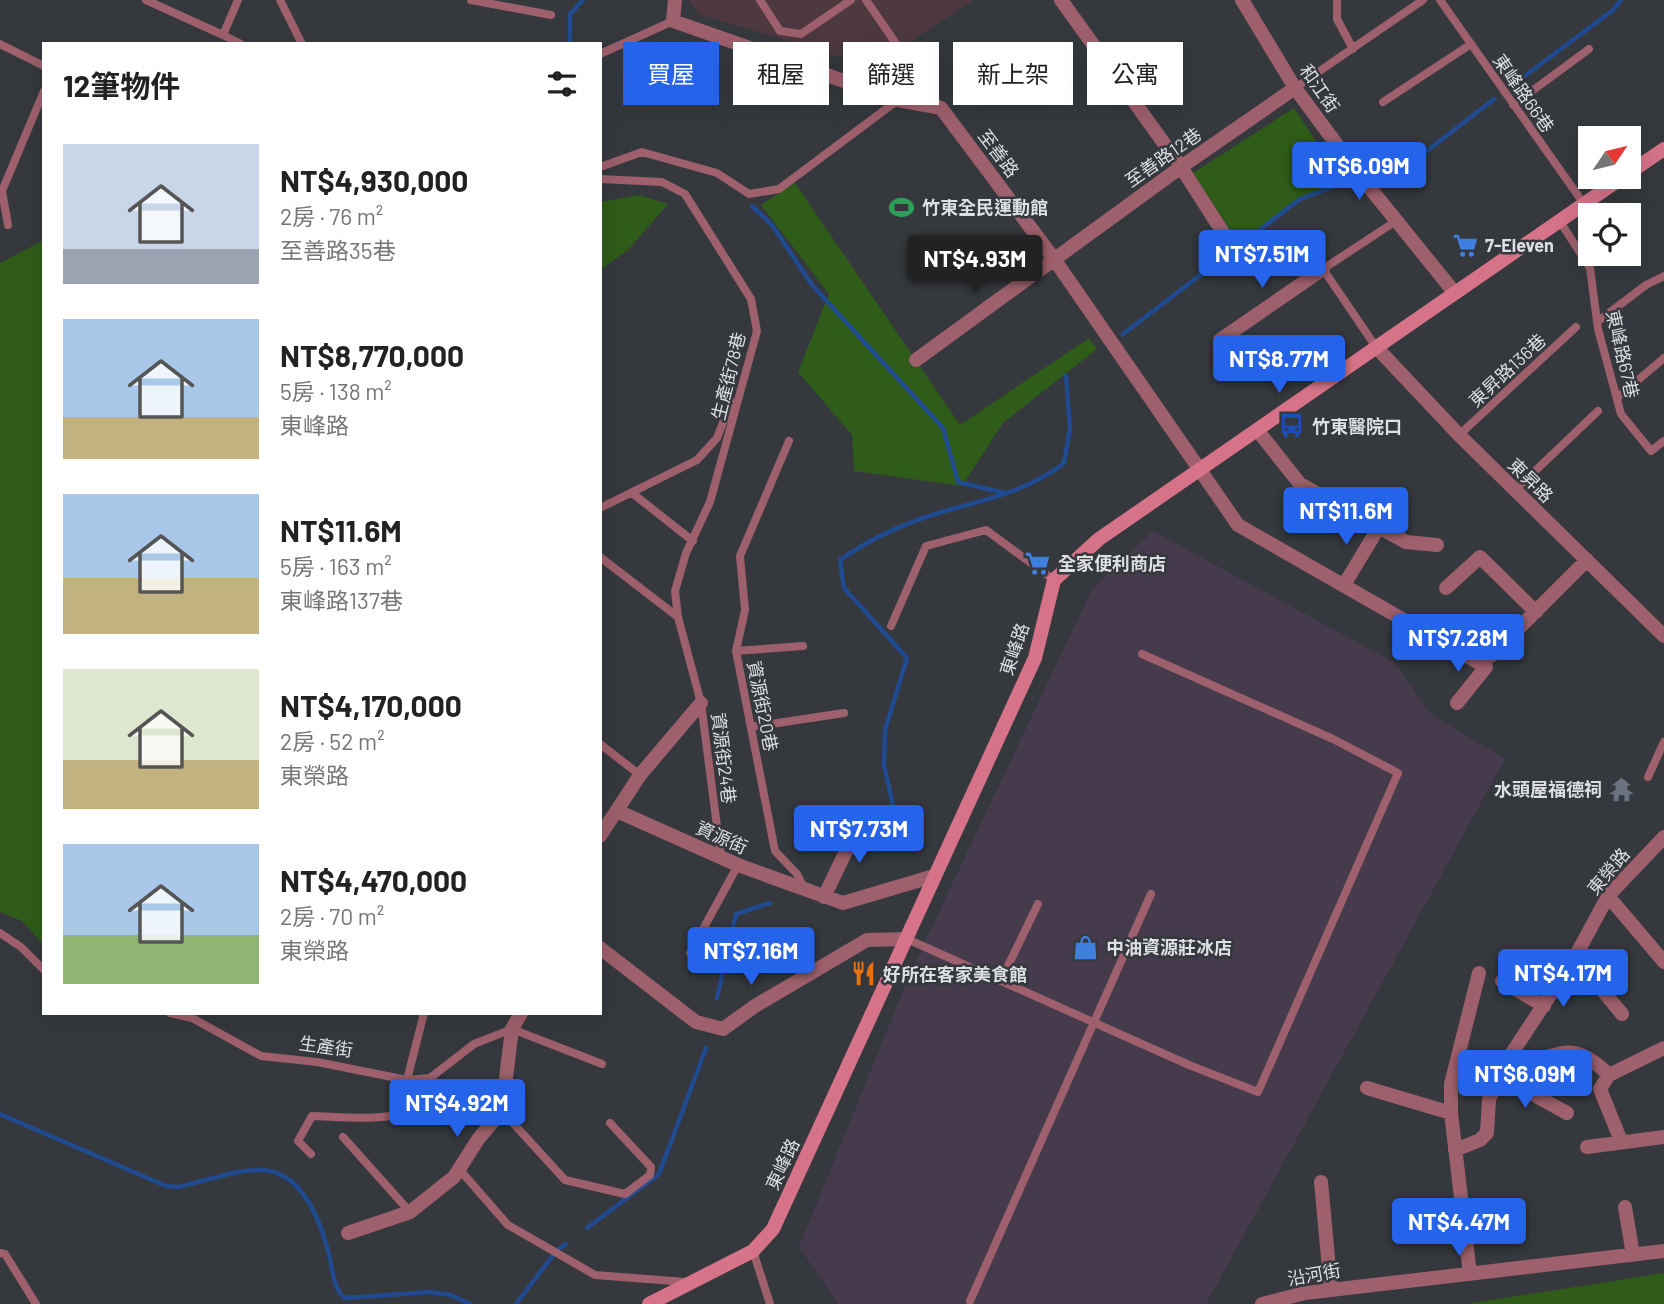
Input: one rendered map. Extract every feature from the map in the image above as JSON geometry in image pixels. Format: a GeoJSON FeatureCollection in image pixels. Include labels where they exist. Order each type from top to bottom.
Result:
{"type":"FeatureCollection","features":[{"type":"Feature","properties":{"kind":"main road"},"geometry":{"type":"LineString","coordinates":[[1642,164],[1664,149]]}},
{"type":"Feature","properties":{"kind":"main road"},"geometry":{"type":"LineString","coordinates":[[1585,203],[1606,189]]}},
{"type":"Feature","properties":{"kind":"main road"},"geometry":{"type":"LineString","coordinates":[[1054,580],[1120,522],[1258,432],[1454,292],[1578,208]]}},
{"type":"Feature","properties":{"kind":"main road","name":"東峰路"},"geometry":{"type":"LineString","coordinates":[[649,1304],[695,1283],[753,1251],[773,1229],[1035,658],[1054,580]]}},
{"type":"Feature","properties":{"kind":"street"},"geometry":{"type":"LineString","coordinates":[[675,0],[673,21],[843,81]]}},
{"type":"Feature","properties":{"kind":"street"},"geometry":{"type":"LineString","coordinates":[[1061,0],[1181,167],[1228,242]]}},
{"type":"Feature","properties":{"kind":"street","name":"和江街"},"geometry":{"type":"LineString","coordinates":[[1242,0],[1296,88],[1396,221],[1454,292]]}},
{"type":"Feature","properties":{"kind":"street","name":"至善路12巷"},"geometry":{"type":"LineString","coordinates":[[916,360],[1181,167],[1296,88]]}},
{"type":"Feature","properties":{"kind":"street"},"geometry":{"type":"LineString","coordinates":[[925,105],[941,108]]}},
{"type":"Feature","properties":{"kind":"street","name":"至善路"},"geometry":{"type":"LineString","coordinates":[[941,108],[1054,259],[1238,525],[1488,662]]}},
{"type":"Feature","properties":{"kind":"street"},"geometry":{"type":"LineString","coordinates":[[1220,340],[1323,269]]}},
{"type":"Feature","properties":{"kind":"street","name":"東昇路"},"geometry":{"type":"LineString","coordinates":[[1376,347],[1459,435],[1664,636]]}},
{"type":"Feature","properties":{"kind":"street"},"geometry":{"type":"LineString","coordinates":[[1258,432],[1300,484],[1406,542],[1437,545]]}},
{"type":"Feature","properties":{"kind":"street"},"geometry":{"type":"LineString","coordinates":[[1344,585],[1379,527]]}},
{"type":"Feature","properties":{"kind":"street"},"geometry":{"type":"LineString","coordinates":[[1446,588],[1480,556],[1536,612]]}},
{"type":"Feature","properties":{"kind":"street"},"geometry":{"type":"LineString","coordinates":[[1457,703],[1488,662],[1587,560]]}},
{"type":"Feature","properties":{"kind":"street"},"geometry":{"type":"LineString","coordinates":[[602,833],[640,775],[701,703]]}},
{"type":"Feature","properties":{"kind":"street","name":"資源街"},"geometry":{"type":"LineString","coordinates":[[617,811],[738,865],[844,903],[934,876]]}},
{"type":"Feature","properties":{"kind":"street"},"geometry":{"type":"LineString","coordinates":[[824,897],[862,818]]}},
{"type":"Feature","properties":{"kind":"street","name":"東榮路"},"geometry":{"type":"LineString","coordinates":[[1455,1150],[1480,1140],[1486,1133],[1489,1099],[1512,1053],[1575,957],[1608,896],[1664,837]]}},
{"type":"Feature","properties":{"kind":"street"},"geometry":{"type":"LineString","coordinates":[[1608,896],[1664,962]]}},
{"type":"Feature","properties":{"kind":"street"},"geometry":{"type":"LineString","coordinates":[[602,950],[696,1022],[723,1029],[755,1006],[867,940],[906,939]]}},
{"type":"Feature","properties":{"kind":"street"},"geometry":{"type":"LineString","coordinates":[[1575,957],[1622,1014]]}},
{"type":"Feature","properties":{"kind":"street"},"geometry":{"type":"LineString","coordinates":[[1470,1274],[1451,1113],[1451,1084],[1479,973]]}},
{"type":"Feature","properties":{"kind":"street"},"geometry":{"type":"LineString","coordinates":[[1502,981],[1544,1006]]}},
{"type":"Feature","properties":{"kind":"street"},"geometry":{"type":"LineString","coordinates":[[348,1233],[410,1212],[454,1177],[502,1111],[512,1029],[520,1015]]}},
{"type":"Feature","properties":{"kind":"street"},"geometry":{"type":"LineString","coordinates":[[1621,1141],[1600,1089],[1609,1075],[1664,1048]]}},
{"type":"Feature","properties":{"kind":"street"},"geometry":{"type":"LineString","coordinates":[[1512,1053],[1524,1060],[1535,1061],[1552,1053],[1576,1051],[1594,1060],[1609,1075]]}},
{"type":"Feature","properties":{"kind":"street"},"geometry":{"type":"LineString","coordinates":[[1500,1076],[1567,1113]]}},
{"type":"Feature","properties":{"kind":"street"},"geometry":{"type":"LineString","coordinates":[[1367,1088],[1451,1113]]}},
{"type":"Feature","properties":{"kind":"street"},"geometry":{"type":"LineString","coordinates":[[1587,1147],[1664,1136]]}},
{"type":"Feature","properties":{"kind":"street"},"geometry":{"type":"LineString","coordinates":[[1321,1182],[1331,1290]]}},
{"type":"Feature","properties":{"kind":"street"},"geometry":{"type":"LineString","coordinates":[[1625,1208],[1633,1255]]}},
{"type":"Feature","properties":{"kind":"street","name":"沿河街"},"geometry":{"type":"LineString","coordinates":[[1262,1304],[1331,1290],[1664,1251]]}},
{"type":"Feature","properties":{"kind":"lane"},"geometry":{"type":"LineString","coordinates":[[146,0],[237,42]]}},
{"type":"Feature","properties":{"kind":"lane"},"geometry":{"type":"LineString","coordinates":[[223,35],[238,0]]}},
{"type":"Feature","properties":{"kind":"lane"},"geometry":{"type":"LineString","coordinates":[[280,0],[301,42]]}},
{"type":"Feature","properties":{"kind":"lane"},"geometry":{"type":"LineString","coordinates":[[471,0],[551,15]]}},
{"type":"Feature","properties":{"kind":"lane"},"geometry":{"type":"LineString","coordinates":[[760,0],[780,32],[801,34],[851,0]]}},
{"type":"Feature","properties":{"kind":"lane"},"geometry":{"type":"LineString","coordinates":[[866,0],[941,108]]}},
{"type":"Feature","properties":{"kind":"lane"},"geometry":{"type":"LineString","coordinates":[[1336,0],[1336,19],[1353,49]]}},
{"type":"Feature","properties":{"kind":"lane"},"geometry":{"type":"LineString","coordinates":[[1296,88],[1423,0]]}},
{"type":"Feature","properties":{"kind":"lane","name":"東峰路66巷"},"geometry":{"type":"LineString","coordinates":[[1440,0],[1583,203]]}},
{"type":"Feature","properties":{"kind":"lane"},"geometry":{"type":"LineString","coordinates":[[602,53],[673,21]]}},
{"type":"Feature","properties":{"kind":"lane"},"geometry":{"type":"LineString","coordinates":[[0,44],[42,65]]}},
{"type":"Feature","properties":{"kind":"lane"},"geometry":{"type":"LineString","coordinates":[[1383,102],[1471,44]]}},
{"type":"Feature","properties":{"kind":"lane"},"geometry":{"type":"LineString","coordinates":[[1513,104],[1589,49]]}},
{"type":"Feature","properties":{"kind":"lane"},"geometry":{"type":"LineString","coordinates":[[8,225],[2,191],[42,96]]}},
{"type":"Feature","properties":{"kind":"lane"},"geometry":{"type":"LineString","coordinates":[[602,166],[642,152],[717,173],[749,194],[779,189],[891,105]]}},
{"type":"Feature","properties":{"kind":"lane","name":"生產街78巷"},"geometry":{"type":"LineString","coordinates":[[602,179],[663,181],[685,194],[751,299],[757,331],[752,358],[710,502],[675,591],[678,617],[701,703]]}},
{"type":"Feature","properties":{"kind":"lane","name":"東峰路67巷"},"geometry":{"type":"LineString","coordinates":[[1559,220],[1590,268],[1597,322],[1621,414],[1651,452],[1664,441]]}},
{"type":"Feature","properties":{"kind":"lane"},"geometry":{"type":"LineString","coordinates":[[1376,347],[1323,269],[1396,221]]}},
{"type":"Feature","properties":{"kind":"lane"},"geometry":{"type":"LineString","coordinates":[[1597,322],[1646,285],[1664,276]]}},
{"type":"Feature","properties":{"kind":"lane","name":"東昇路136巷"},"geometry":{"type":"LineString","coordinates":[[1459,435],[1576,327]]}},
{"type":"Feature","properties":{"kind":"lane"},"geometry":{"type":"LineString","coordinates":[[1618,397],[1664,358]]}},
{"type":"Feature","properties":{"kind":"lane","name":"生產街78巷"},"geometry":{"type":"LineString","coordinates":[[602,507],[697,460],[716,438],[731,402]]}},
{"type":"Feature","properties":{"kind":"lane"},"geometry":{"type":"LineString","coordinates":[[1515,490],[1598,411]]}},
{"type":"Feature","properties":{"kind":"lane","name":"資源街20巷"},"geometry":{"type":"LineString","coordinates":[[789,441],[740,556],[745,610],[736,651],[775,851],[797,874],[805,890]]}},
{"type":"Feature","properties":{"kind":"lane"},"geometry":{"type":"LineString","coordinates":[[632,493],[693,541]]}},
{"type":"Feature","properties":{"kind":"lane"},"geometry":{"type":"LineString","coordinates":[[891,626],[926,546],[986,530],[1054,580]]}},
{"type":"Feature","properties":{"kind":"lane"},"geometry":{"type":"LineString","coordinates":[[602,559],[678,617]]}},
{"type":"Feature","properties":{"kind":"lane"},"geometry":{"type":"LineString","coordinates":[[736,651],[803,646]]}},
{"type":"Feature","properties":{"kind":"lane"},"geometry":{"type":"LineString","coordinates":[[906,939],[1258,1092],[1398,773],[1333,739],[1142,654]]}},
{"type":"Feature","properties":{"kind":"lane","name":"資源街24巷"},"geometry":{"type":"LineString","coordinates":[[701,703],[721,858]]}},
{"type":"Feature","properties":{"kind":"lane"},"geometry":{"type":"LineString","coordinates":[[751,727],[844,713]]}},
{"type":"Feature","properties":{"kind":"lane"},"geometry":{"type":"LineString","coordinates":[[1648,777],[1664,742]]}},
{"type":"Feature","properties":{"kind":"lane"},"geometry":{"type":"LineString","coordinates":[[602,746],[640,775]]}},
{"type":"Feature","properties":{"kind":"lane"},"geometry":{"type":"LineString","coordinates":[[691,953],[738,865]]}},
{"type":"Feature","properties":{"kind":"lane"},"geometry":{"type":"LineString","coordinates":[[970,1301],[1151,894]]}},
{"type":"Feature","properties":{"kind":"lane"},"geometry":{"type":"LineString","coordinates":[[1001,980],[1038,904]]}},
{"type":"Feature","properties":{"kind":"lane"},"geometry":{"type":"LineString","coordinates":[[0,933],[21,947],[42,968]]}},
{"type":"Feature","properties":{"kind":"lane","name":"生產街"},"geometry":{"type":"LineString","coordinates":[[179,1015],[192,1018],[261,1056],[317,1062],[407,1080],[430,1078]]}},
{"type":"Feature","properties":{"kind":"lane"},"geometry":{"type":"LineString","coordinates":[[407,1080],[423,1015]]}},
{"type":"Feature","properties":{"kind":"lane"},"geometry":{"type":"LineString","coordinates":[[312,1154],[299,1141],[312,1116],[393,1116],[409,1110],[422,1095],[430,1078],[474,1044],[512,1029],[601,1064]]}},
{"type":"Feature","properties":{"kind":"lane"},"geometry":{"type":"LineString","coordinates":[[502,1111],[565,1180],[625,1194],[650,1175],[651,1167],[610,1123]]}},
{"type":"Feature","properties":{"kind":"lane"},"geometry":{"type":"LineString","coordinates":[[343,1137],[410,1212]]}},
{"type":"Feature","properties":{"kind":"lane"},"geometry":{"type":"LineString","coordinates":[[459,1169],[508,1225],[595,1275],[695,1283]]}},
{"type":"Feature","properties":{"kind":"lane"},"geometry":{"type":"LineString","coordinates":[[753,1251],[770,1304]]}},
{"type":"Feature","properties":{"kind":"lane"},"geometry":{"type":"LineString","coordinates":[[0,1254],[5,1254],[36,1304]]}},
{"type":"Feature","properties":{"kind":"shaded area"},"geometry":{"type":"Polygon","coordinates":[[[689,0],[973,0],[910,42],[843,42],[843,58],[829,54],[829,42],[790,42],[699,14],[689,0]]]}},
{"type":"Feature","properties":{"kind":"shaded area"},"geometry":{"type":"Polygon","coordinates":[[[1153,531],[1395,663],[1431,714],[1505,759],[1206,1304],[838,1304],[799,1247],[911,971],[1092,589],[1153,531]]]}},
{"type":"Feature","properties":{"kind":"green space"},"geometry":{"type":"Polygon","coordinates":[[[1294,108],[1339,176],[1238,242],[1193,173],[1294,108]]]}},
{"type":"Feature","properties":{"kind":"green space"},"geometry":{"type":"Polygon","coordinates":[[[795,183],[960,425],[1089,338],[1097,349],[1003,423],[962,486],[854,471],[852,435],[798,372],[829,294],[761,205],[795,183]]]}},
{"type":"Feature","properties":{"kind":"green space"},"geometry":{"type":"Polygon","coordinates":[[[639,195],[668,204],[628,250],[602,269],[602,202],[639,195]]]}},
{"type":"Feature","properties":{"kind":"green space"},"geometry":{"type":"Polygon","coordinates":[[[42,241],[42,944],[22,921],[0,912],[0,263],[42,241]]]}},
{"type":"Feature","properties":{"kind":"green space"},"geometry":{"type":"Polygon","coordinates":[[[1664,1273],[1664,1304],[1466,1304],[1664,1273]]]}},
{"type":"Feature","properties":{"kind":"waterway"},"geometry":{"type":"LineString","coordinates":[[570,42],[570,14],[583,0]]}},
{"type":"Feature","properties":{"kind":"waterway"},"geometry":{"type":"LineString","coordinates":[[1514,84],[1613,10],[1621,0]]}},
{"type":"Feature","properties":{"kind":"waterway"},"geometry":{"type":"LineString","coordinates":[[1372,172],[1410,164],[1494,99]]}},
{"type":"Feature","properties":{"kind":"waterway"},"geometry":{"type":"LineString","coordinates":[[1123,334],[1300,199],[1348,181]]}},
{"type":"Feature","properties":{"kind":"waterway"},"geometry":{"type":"LineString","coordinates":[[752,206],[772,225],[812,285],[943,428],[958,482],[1005,493]]}},
{"type":"Feature","properties":{"kind":"waterway"},"geometry":{"type":"LineString","coordinates":[[899,832],[884,765],[885,730],[907,658],[844,588],[840,560],[875,538],[900,527],[1020,488],[1064,463],[1070,428],[1066,376]]}},
{"type":"Feature","properties":{"kind":"waterway"},"geometry":{"type":"LineString","coordinates":[[717,998],[736,914],[770,903]]}},
{"type":"Feature","properties":{"kind":"waterway"},"geometry":{"type":"LineString","coordinates":[[587,1228],[659,1174],[706,1048]]}},
{"type":"Feature","properties":{"kind":"waterway"},"geometry":{"type":"LineString","coordinates":[[0,1114],[166,1186],[179,1187],[248,1171],[274,1172],[287,1178],[298,1188],[316,1215],[336,1286],[345,1298],[429,1292],[451,1295],[470,1304]]}},
{"type":"Feature","properties":{"kind":"waterway"},"geometry":{"type":"LineString","coordinates":[[516,1304],[557,1250],[566,1244]]}},
{"type":"Feature","properties":{"kind":"place","name":"竹東全民運動館"},"geometry":{"type":"Point","coordinates":[902,207]}},
{"type":"Feature","properties":{"kind":"place","name":"7-Eleven"},"geometry":{"type":"Point","coordinates":[1465,245]}},
{"type":"Feature","properties":{"kind":"place","name":"竹東醫院口"},"geometry":{"type":"Point","coordinates":[1292,426]}},
{"type":"Feature","properties":{"kind":"place","name":"全家便利商店"},"geometry":{"type":"Point","coordinates":[1038,563]}},
{"type":"Feature","properties":{"kind":"place","name":"水頭屋福德祠"},"geometry":{"type":"Point","coordinates":[1622,789]}},
{"type":"Feature","properties":{"kind":"place","name":"中油資源莊冰店"},"geometry":{"type":"Point","coordinates":[1086,947]}},
{"type":"Feature","properties":{"kind":"place","name":"好所在客家美食館"},"geometry":{"type":"Point","coordinates":[863,974]}}]}
